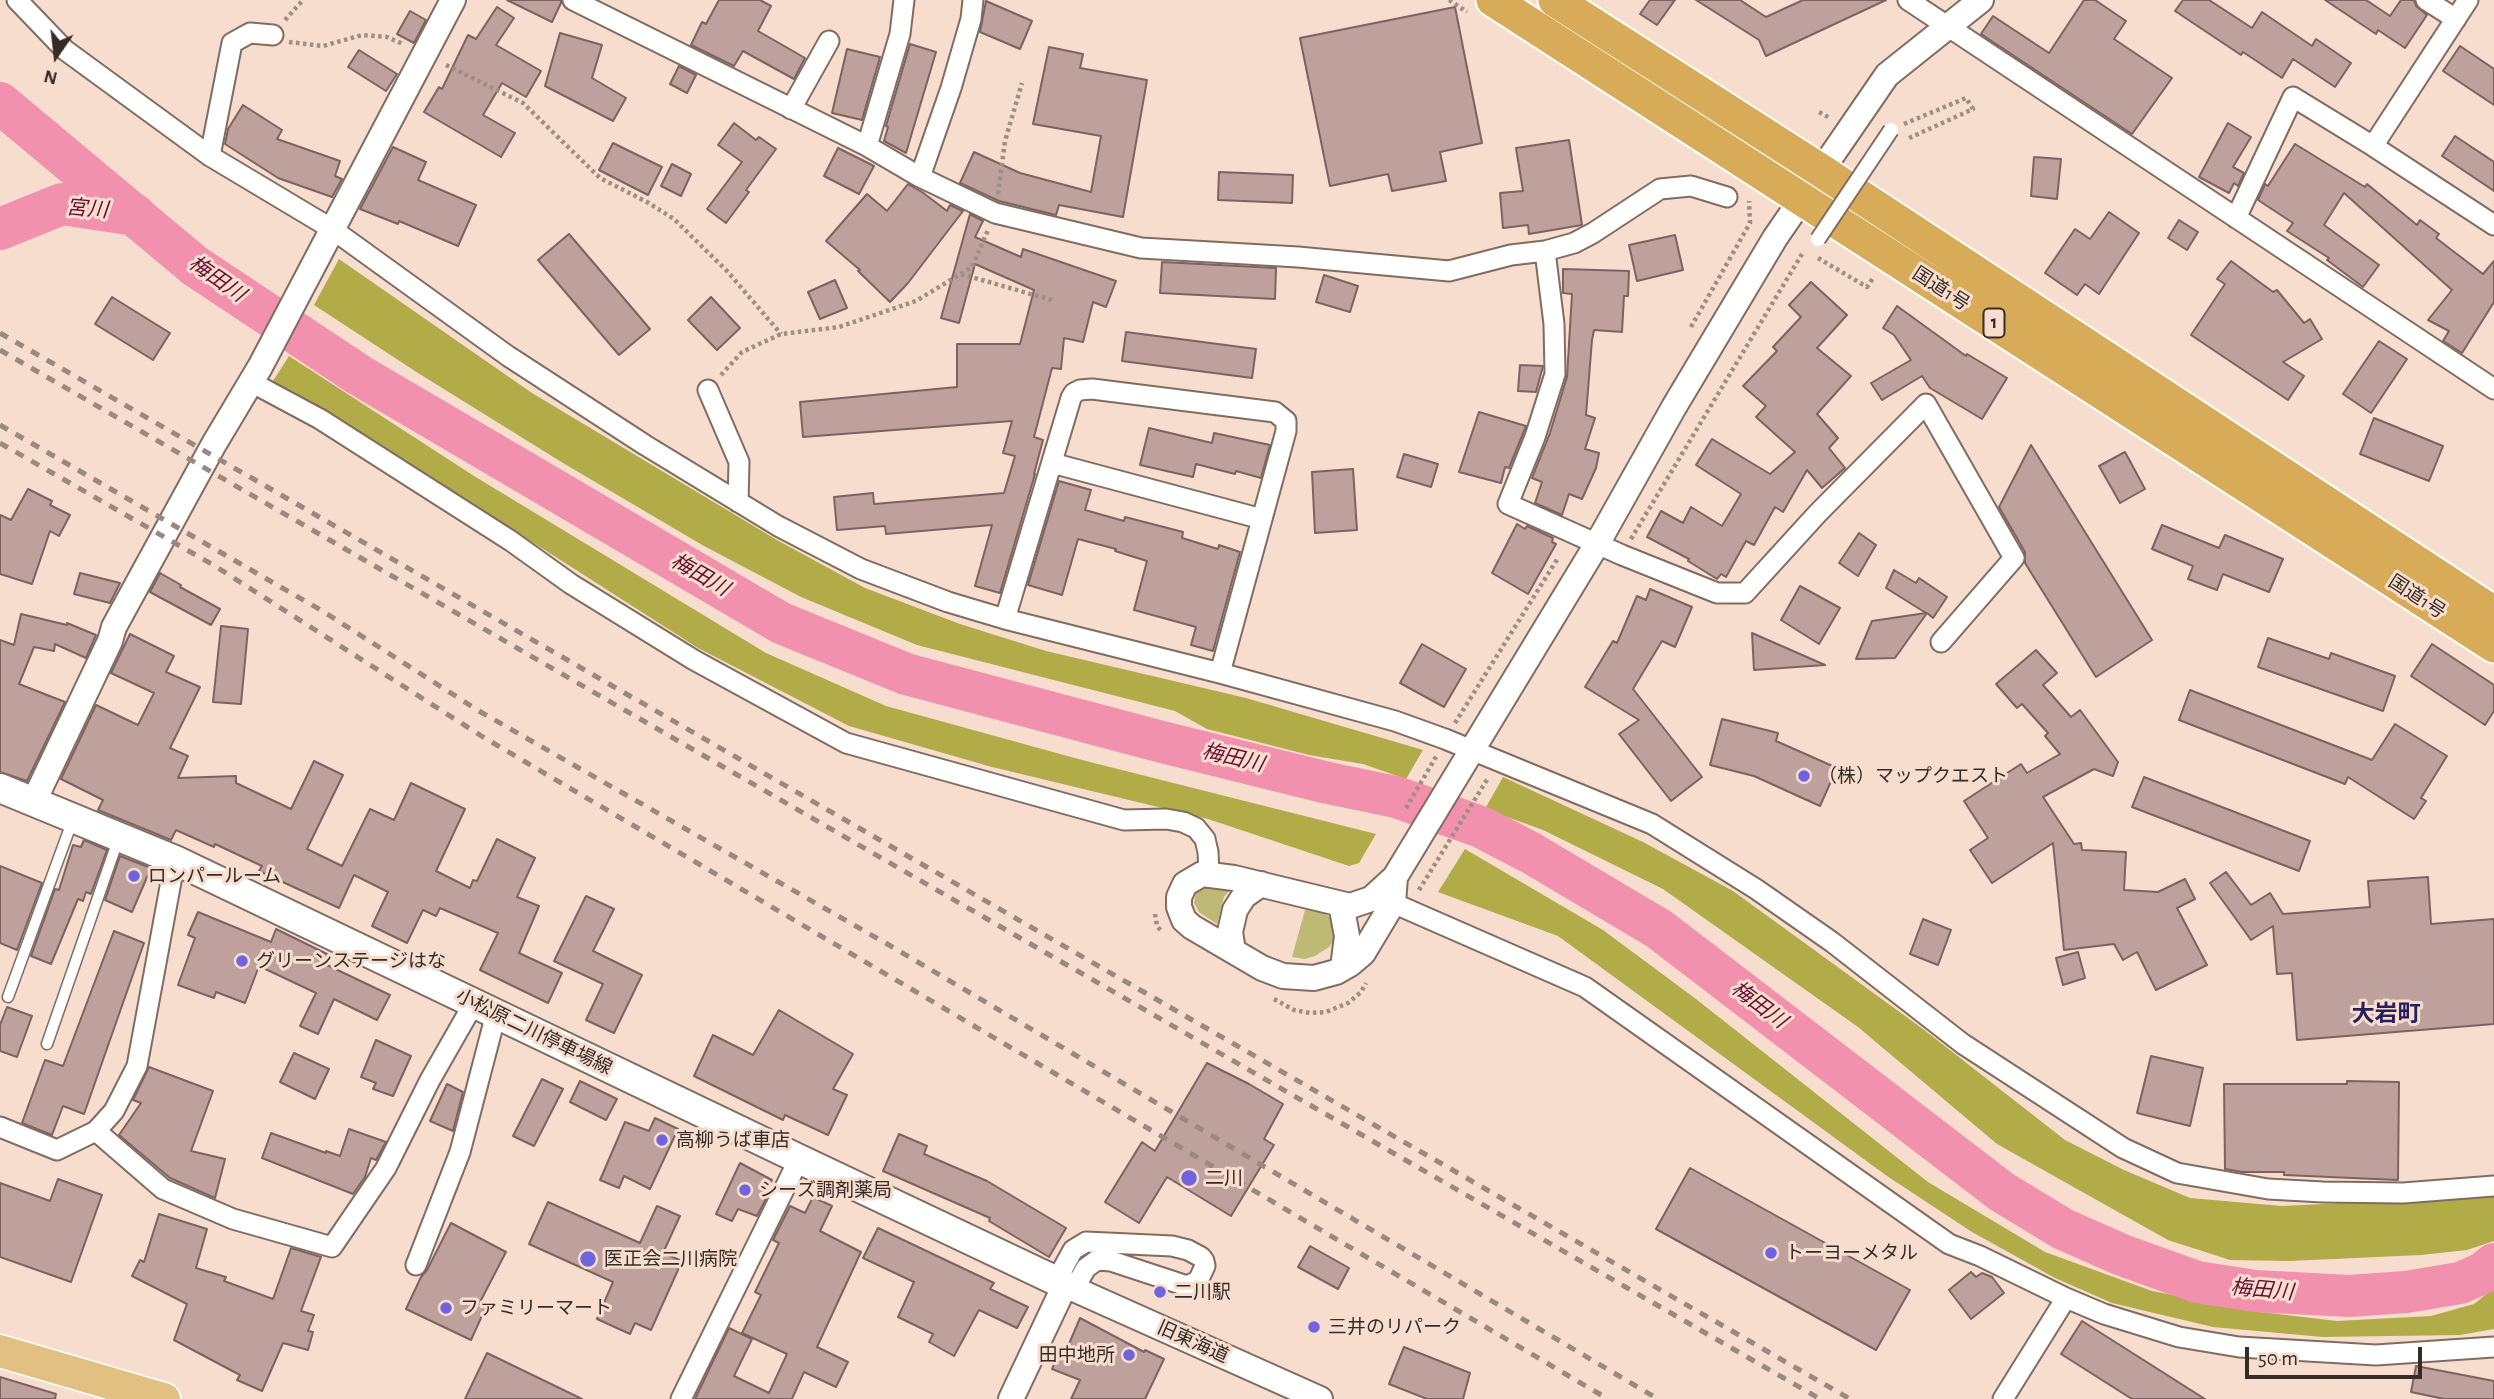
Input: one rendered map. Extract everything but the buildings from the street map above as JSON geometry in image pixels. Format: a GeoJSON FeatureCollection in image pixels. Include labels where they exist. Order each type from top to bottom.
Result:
{"type":"FeatureCollection","features":[{"type":"Feature","properties":{"kind":"highway","name":"国道1号"},"geometry":{"type":"LineString","coordinates":[[1493,0],[2494,646]]}},
{"type":"Feature","properties":{"kind":"highway","name":"国道1号"},"geometry":{"type":"LineString","coordinates":[[1555,0],[1821,170],[2494,613]]}},
{"type":"Feature","properties":{"kind":"main road","name":"小松原二川停車場線"},"geometry":{"type":"LineString","coordinates":[[0,788],[175,860],[1065,1285]]}},
{"type":"Feature","properties":{"kind":"main road"},"geometry":{"type":"LineString","coordinates":[[0,1351],[96,1390],[164,1399]]}},
{"type":"Feature","properties":{"kind":"street"},"geometry":{"type":"LineString","coordinates":[[17,0],[65,50],[328,238],[611,424],[788,532],[861,569],[1005,620],[1220,673],[1395,721],[1445,739],[1468,756],[1652,824],[1832,942],[1963,1044],[2123,1148],[2177,1173],[2268,1189],[2323,1192],[2403,1193],[2494,1186]]}},
{"type":"Feature","properties":{"kind":"street"},"geometry":{"type":"LineString","coordinates":[[34,801],[110,641],[114,627],[256,374],[453,0]]}},
{"type":"Feature","properties":{"kind":"street"},"geometry":{"type":"LineString","coordinates":[[573,0],[867,146],[920,177],[995,213],[1141,247],[1298,257],[1450,271],[1511,255],[1545,251],[1574,243],[1660,189],[1691,186],[1727,197]]}},
{"type":"Feature","properties":{"kind":"street"},"geometry":{"type":"LineString","coordinates":[[867,146],[900,34],[904,0]]}},
{"type":"Feature","properties":{"kind":"street"},"geometry":{"type":"LineString","coordinates":[[920,177],[951,88],[971,19],[973,0]]}},
{"type":"Feature","properties":{"kind":"street"},"geometry":{"type":"LineString","coordinates":[[1908,0],[2494,389]]}},
{"type":"Feature","properties":{"kind":"street"},"geometry":{"type":"LineString","coordinates":[[1395,877],[1393,903],[1363,953],[1343,968],[1314,978],[1283,976],[1262,968],[1192,927],[1181,914],[1179,897],[1185,884],[1196,876],[1209,873],[1354,906],[1367,902],[1395,877],[1597,544],[1775,238],[1801,199],[1888,75],[1981,0]]}},
{"type":"Feature","properties":{"kind":"street"},"geometry":{"type":"LineString","coordinates":[[2426,0],[2456,19]]}},
{"type":"Feature","properties":{"kind":"street"},"geometry":{"type":"LineString","coordinates":[[2373,146],[2468,0]]}},
{"type":"Feature","properties":{"kind":"street"},"geometry":{"type":"LineString","coordinates":[[210,156],[232,43],[250,33],[273,35]]}},
{"type":"Feature","properties":{"kind":"street"},"geometry":{"type":"LineString","coordinates":[[792,109],[829,41]]}},
{"type":"Feature","properties":{"kind":"street"},"geometry":{"type":"LineString","coordinates":[[2236,218],[2293,97],[2494,225]]}},
{"type":"Feature","properties":{"kind":"street"},"geometry":{"type":"LineString","coordinates":[[1818,239],[1891,130]]}},
{"type":"Feature","properties":{"kind":"street"},"geometry":{"type":"LineString","coordinates":[[1545,251],[1554,324],[1555,374],[1535,437],[1508,505],[1717,593],[1745,593],[1818,513],[1926,404],[2014,558],[1941,642]]}},
{"type":"Feature","properties":{"kind":"street"},"geometry":{"type":"LineString","coordinates":[[256,374],[320,419],[511,541],[571,584],[694,660],[846,743],[1124,820],[1166,819],[1183,822],[1196,828],[1205,839],[1209,873]]}},
{"type":"Feature","properties":{"kind":"street"},"geometry":{"type":"LineString","coordinates":[[1005,620],[1071,398],[1080,390],[1092,389],[1275,412],[1284,417],[1287,426],[1220,673]]}},
{"type":"Feature","properties":{"kind":"street"},"geometry":{"type":"LineString","coordinates":[[708,390],[739,462],[738,502]]}},
{"type":"Feature","properties":{"kind":"street"},"geometry":{"type":"LineString","coordinates":[[1052,463],[1262,519]]}},
{"type":"Feature","properties":{"kind":"street"},"geometry":{"type":"LineString","coordinates":[[0,1127],[57,1150],[96,1131],[114,1111],[137,1066],[175,860]]}},
{"type":"Feature","properties":{"kind":"street"},"geometry":{"type":"LineString","coordinates":[[1233,951],[1230,932],[1235,910],[1244,896],[1261,884]]}},
{"type":"Feature","properties":{"kind":"street"},"geometry":{"type":"LineString","coordinates":[[1393,903],[1592,990],[1949,1244],[2104,1314],[2179,1337],[2239,1348],[2376,1355],[2494,1347]]}},
{"type":"Feature","properties":{"kind":"street"},"geometry":{"type":"LineString","coordinates":[[1341,904],[1347,936],[1343,968]]}},
{"type":"Feature","properties":{"kind":"street"},"geometry":{"type":"LineString","coordinates":[[96,1131],[163,1189],[233,1219],[332,1247],[386,1168],[430,1080],[485,1009]]}},
{"type":"Feature","properties":{"kind":"street"},"geometry":{"type":"LineString","coordinates":[[416,1265],[460,1152],[485,1009]]}},
{"type":"Feature","properties":{"kind":"street"},"geometry":{"type":"LineString","coordinates":[[681,1399],[799,1160]]}},
{"type":"Feature","properties":{"kind":"street"},"geometry":{"type":"LineString","coordinates":[[1011,1399],[1065,1285],[1073,1250],[1086,1242],[1172,1246],[1188,1250],[1204,1261],[1205,1266],[1198,1281],[1187,1286],[1101,1260],[1065,1285]]}},
{"type":"Feature","properties":{"kind":"street","name":"旧東海道"},"geometry":{"type":"LineString","coordinates":[[1065,1285],[1320,1399]]}},
{"type":"Feature","properties":{"kind":"street"},"geometry":{"type":"LineString","coordinates":[[2003,1399],[2066,1298]]}},
{"type":"Feature","properties":{"kind":"lane"},"geometry":{"type":"LineString","coordinates":[[8,997],[74,818]]}},
{"type":"Feature","properties":{"kind":"lane"},"geometry":{"type":"LineString","coordinates":[[47,1044],[119,836]]}},
{"type":"Feature","properties":{"kind":"path"},"geometry":{"type":"LineString","coordinates":[[303,0],[273,35],[292,43],[323,46],[362,35],[387,37],[523,103],[600,178],[674,219],[727,271],[781,334]]}},
{"type":"Feature","properties":{"kind":"path"},"geometry":{"type":"LineString","coordinates":[[708,390],[742,352],[781,334],[839,327],[916,300],[972,267],[995,213],[1005,141],[1022,83]]}},
{"type":"Feature","properties":{"kind":"path"},"geometry":{"type":"LineString","coordinates":[[1891,130],[1966,98],[1973,109],[1912,137]]}},
{"type":"Feature","properties":{"kind":"path"},"geometry":{"type":"LineString","coordinates":[[1819,112],[1830,117]]}},
{"type":"Feature","properties":{"kind":"path"},"geometry":{"type":"LineString","coordinates":[[1689,331],[1750,223]]}},
{"type":"Feature","properties":{"kind":"path"},"geometry":{"type":"LineString","coordinates":[[1622,555],[1802,254]]}},
{"type":"Feature","properties":{"kind":"path"},"geometry":{"type":"LineString","coordinates":[[1812,254],[1867,287],[1874,276]]}},
{"type":"Feature","properties":{"kind":"path"},"geometry":{"type":"LineString","coordinates":[[961,274],[1055,301]]}},
{"type":"Feature","properties":{"kind":"path"},"geometry":{"type":"LineString","coordinates":[[1445,739],[1560,554],[1570,531]]}},
{"type":"Feature","properties":{"kind":"path"},"geometry":{"type":"LineString","coordinates":[[1420,887],[1491,772]]}},
{"type":"Feature","properties":{"kind":"path"},"geometry":{"type":"LineString","coordinates":[[1280,1003],[1302,1012],[1326,1012],[1342,1007],[1361,992]]}},
{"type":"Feature","properties":{"kind":"shaded area"},"geometry":{"type":"Polygon","coordinates":[[[339,259],[532,393],[777,540],[865,588],[960,624],[1046,651],[1246,698],[1423,750],[1406,779],[1363,764],[1309,755],[1207,729],[1175,711],[917,645],[801,597],[704,546],[563,463],[314,305],[339,259]]]}},
{"type":"Feature","properties":{"kind":"shaded area"},"geometry":{"type":"Polygon","coordinates":[[[289,356],[474,476],[766,653],[886,706],[1082,760],[1376,834],[1359,863],[1349,866],[1208,819],[992,767],[849,726],[698,648],[429,476],[273,381],[289,356]]]}},
{"type":"Feature","properties":{"kind":"shaded area"},"geometry":{"type":"Polygon","coordinates":[[[1503,777],[1643,842],[1733,891],[1923,1029],[2065,1140],[2124,1170],[2190,1198],[2282,1206],[2494,1196],[2494,1241],[2467,1250],[2421,1255],[2289,1261],[2230,1260],[2168,1240],[1997,1144],[1858,1027],[1663,889],[1543,830],[1485,809],[1503,777]]]}},
{"type":"Feature","properties":{"kind":"shaded area"},"geometry":{"type":"Polygon","coordinates":[[[1465,849],[1603,930],[1696,999],[1928,1182],[2045,1252],[2152,1291],[2261,1312],[2337,1321],[2431,1316],[2474,1304],[2494,1288],[2494,1329],[2460,1335],[2323,1337],[2213,1327],[2112,1303],[2055,1278],[1972,1232],[1887,1176],[1558,936],[1438,892],[1465,849]]]}},
{"type":"Feature","properties":{"kind":"shaded area"},"geometry":{"type":"Polygon","coordinates":[[[1204,885],[1230,890],[1224,897],[1217,924],[1199,912],[1194,903],[1196,892],[1204,885]]]}},
{"type":"Feature","properties":{"kind":"shaded area"},"geometry":{"type":"Polygon","coordinates":[[[1315,909],[1332,918],[1335,939],[1329,947],[1315,956],[1305,959],[1292,957],[1305,910],[1315,909]]]}},
{"type":"Feature","properties":{"kind":"waterway","name":"梅田川"},"geometry":{"type":"LineString","coordinates":[[0,103],[195,266],[359,375],[781,623],[906,674],[1162,742],[1396,797],[1481,827],[1531,853],[1659,929],[2002,1192],[2063,1229],[2122,1255],[2197,1282],[2255,1291],[2349,1296],[2406,1292],[2460,1283],[2483,1273],[2494,1264]]}},
{"type":"Feature","properties":{"kind":"waterway","name":"宮川"},"geometry":{"type":"LineString","coordinates":[[0,229],[62,204],[135,215]]}},
{"type":"Feature","properties":{"kind":"railway"},"geometry":{"type":"LineString","coordinates":[[0,333],[1850,1399]]}},
{"type":"Feature","properties":{"kind":"railway"},"geometry":{"type":"LineString","coordinates":[[0,350],[1820,1399]]}},
{"type":"Feature","properties":{"kind":"railway"},"geometry":{"type":"LineString","coordinates":[[0,425],[324,612],[479,711],[889,945],[1658,1399]]}},
{"type":"Feature","properties":{"kind":"railway"},"geometry":{"type":"LineString","coordinates":[[0,443],[215,566],[483,737],[1608,1399]]}},
{"type":"Feature","properties":{"kind":"place","name":"（株）マップクエスト"},"geometry":{"type":"Point","coordinates":[1804,776]}},
{"type":"Feature","properties":{"kind":"place","name":"ロンパールーム"},"geometry":{"type":"Point","coordinates":[134,876]}},
{"type":"Feature","properties":{"kind":"place","name":"グリーンステージはな"},"geometry":{"type":"Point","coordinates":[242,961]}},
{"type":"Feature","properties":{"kind":"place","name":"高柳うば車店"},"geometry":{"type":"Point","coordinates":[662,1140]}},
{"type":"Feature","properties":{"kind":"place","name":"二川"},"geometry":{"type":"Point","coordinates":[1189,1178]}},
{"type":"Feature","properties":{"kind":"place","name":"シーズ調剤薬局"},"geometry":{"type":"Point","coordinates":[745,1190]}},
{"type":"Feature","properties":{"kind":"place","name":"トーヨーメタル"},"geometry":{"type":"Point","coordinates":[1771,1253]}},
{"type":"Feature","properties":{"kind":"place","name":"医正会二川病院"},"geometry":{"type":"Point","coordinates":[588,1259]}},
{"type":"Feature","properties":{"kind":"place","name":"二川駅"},"geometry":{"type":"Point","coordinates":[1160,1292]}},
{"type":"Feature","properties":{"kind":"place","name":"ファミリーマート"},"geometry":{"type":"Point","coordinates":[446,1308]}},
{"type":"Feature","properties":{"kind":"place","name":"三井のリパーク"},"geometry":{"type":"Point","coordinates":[1314,1327]}},
{"type":"Feature","properties":{"kind":"place","name":"田中地所"},"geometry":{"type":"Point","coordinates":[1129,1355]}},
{"type":"Feature","properties":{"kind":"district","name":"大岩町"},"geometry":{"type":"Point","coordinates":[2386,1014]}}]}
